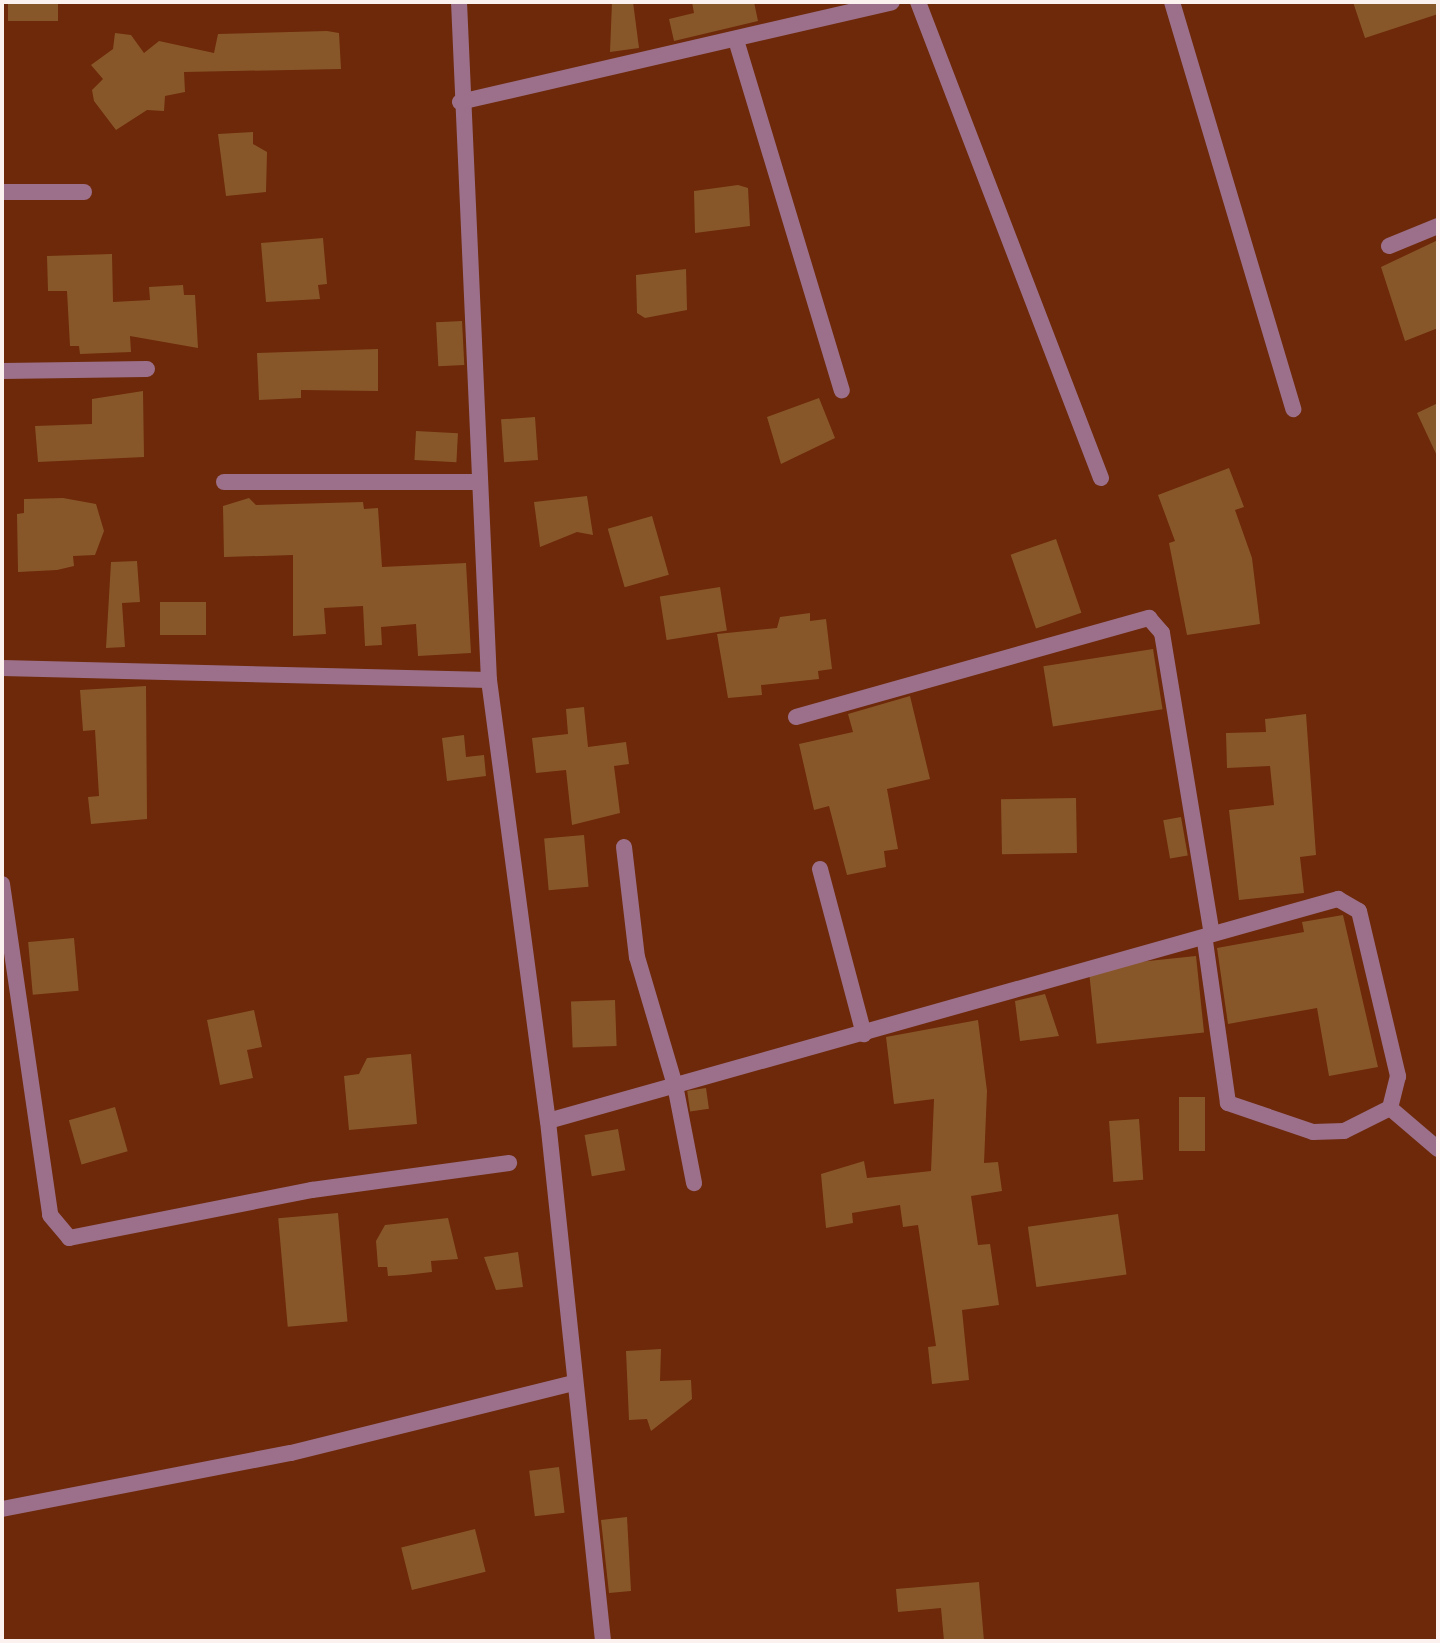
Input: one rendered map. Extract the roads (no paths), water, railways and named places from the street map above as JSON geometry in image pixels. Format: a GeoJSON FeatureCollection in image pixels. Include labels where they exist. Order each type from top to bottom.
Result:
{"type":"FeatureCollection","features":[{"type":"Feature","properties":{"kind":"street"},"geometry":{"type":"LineString","coordinates":[[459,2],[460,102],[489,680],[548,1121],[603,1641]]}},
{"type":"Feature","properties":{"kind":"street"},"geometry":{"type":"LineString","coordinates":[[460,102],[892,2]]}},
{"type":"Feature","properties":{"kind":"street"},"geometry":{"type":"LineString","coordinates":[[918,2],[1101,478]]}},
{"type":"Feature","properties":{"kind":"street"},"geometry":{"type":"LineString","coordinates":[[1172,2],[1293,409]]}},
{"type":"Feature","properties":{"kind":"street"},"geometry":{"type":"LineString","coordinates":[[736,40],[842,390]]}},
{"type":"Feature","properties":{"kind":"street"},"geometry":{"type":"LineString","coordinates":[[2,192],[84,192]]}},
{"type":"Feature","properties":{"kind":"street"},"geometry":{"type":"LineString","coordinates":[[1389,246],[1438,226]]}},
{"type":"Feature","properties":{"kind":"street"},"geometry":{"type":"LineString","coordinates":[[2,371],[147,369]]}},
{"type":"Feature","properties":{"kind":"street"},"geometry":{"type":"LineString","coordinates":[[224,482],[479,482]]}},
{"type":"Feature","properties":{"kind":"street"},"geometry":{"type":"LineString","coordinates":[[548,1121],[864,1034],[1208,937],[1338,899],[1355,902],[1398,1076],[1390,1108],[1344,1131],[1313,1132],[1228,1103],[1208,937],[1162,633],[1149,618],[796,717]]}},
{"type":"Feature","properties":{"kind":"street"},"geometry":{"type":"LineString","coordinates":[[2,668],[489,680]]}},
{"type":"Feature","properties":{"kind":"street"},"geometry":{"type":"LineString","coordinates":[[624,847],[637,957],[675,1085],[694,1183]]}},
{"type":"Feature","properties":{"kind":"street"},"geometry":{"type":"LineString","coordinates":[[820,869],[864,1034]]}},
{"type":"Feature","properties":{"kind":"street"},"geometry":{"type":"LineString","coordinates":[[2,884],[50,1215],[69,1238],[312,1190],[509,1163]]}},
{"type":"Feature","properties":{"kind":"street"},"geometry":{"type":"LineString","coordinates":[[1390,1108],[1438,1149]]}},
{"type":"Feature","properties":{"kind":"street"},"geometry":{"type":"LineString","coordinates":[[2,1509],[291,1453],[574,1383]]}}]}
